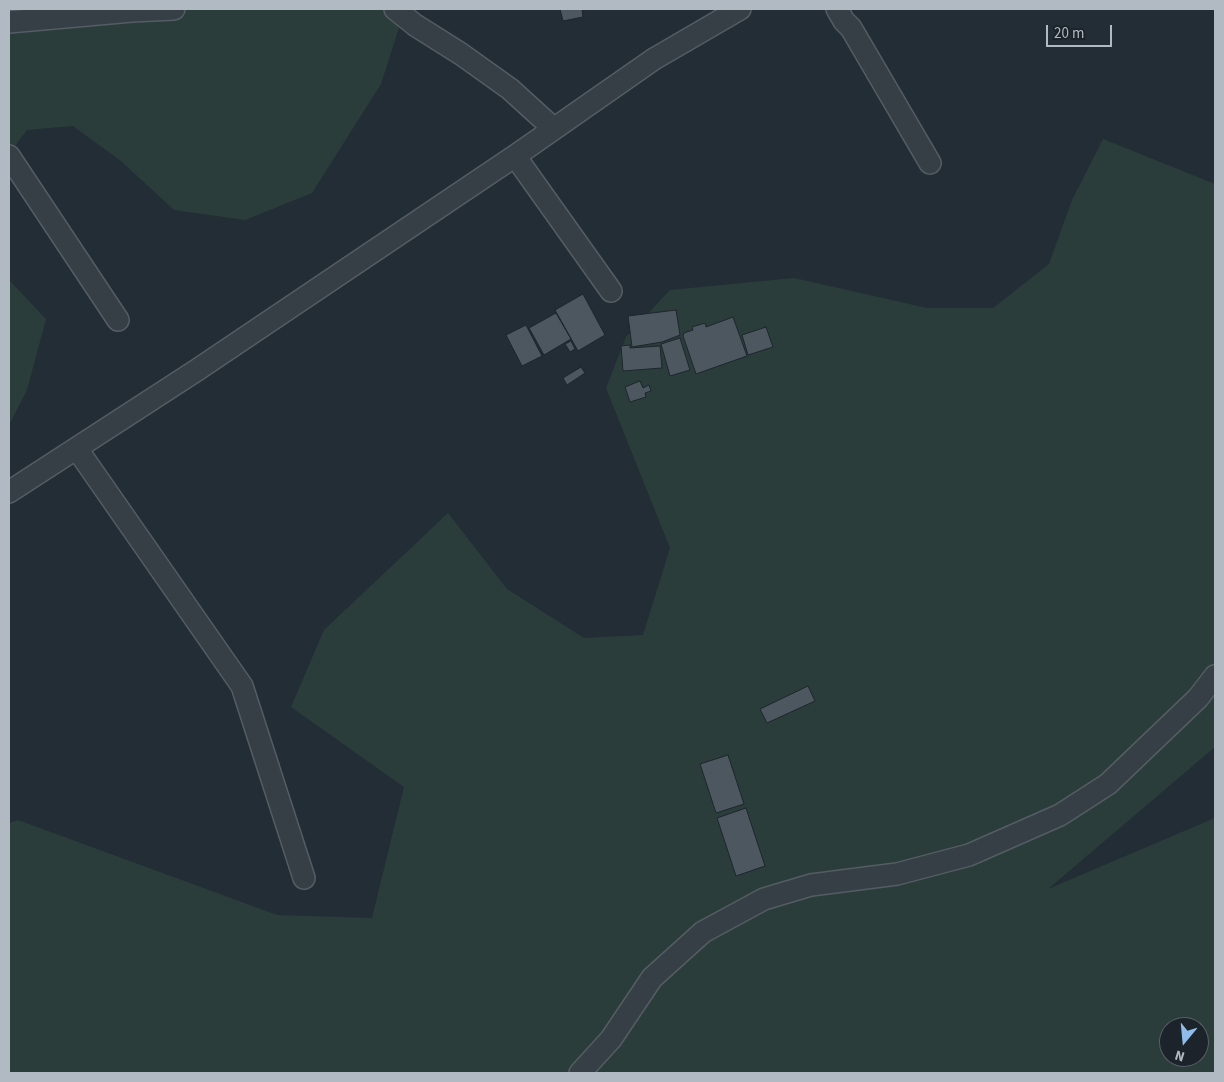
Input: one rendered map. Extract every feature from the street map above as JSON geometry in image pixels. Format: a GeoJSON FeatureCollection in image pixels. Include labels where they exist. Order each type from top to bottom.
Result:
{"type":"FeatureCollection","features":[{"type":"Feature","properties":{"kind":"street"},"geometry":{"type":"LineString","coordinates":[[9,22],[174,9]]}},
{"type":"Feature","properties":{"kind":"street"},"geometry":{"type":"LineString","coordinates":[[395,9],[510,89],[554,129]]}},
{"type":"Feature","properties":{"kind":"street"},"geometry":{"type":"LineString","coordinates":[[9,492],[197,370],[515,156],[654,59],[740,9]]}},
{"type":"Feature","properties":{"kind":"street"},"geometry":{"type":"LineString","coordinates":[[837,9],[851,28],[930,163]]}},
{"type":"Feature","properties":{"kind":"street"},"geometry":{"type":"LineString","coordinates":[[9,156],[118,320]]}},
{"type":"Feature","properties":{"kind":"street"},"geometry":{"type":"LineString","coordinates":[[515,156],[611,292]]}},
{"type":"Feature","properties":{"kind":"street"},"geometry":{"type":"LineString","coordinates":[[77,449],[242,686],[304,878]]}},
{"type":"Feature","properties":{"kind":"street"},"geometry":{"type":"LineString","coordinates":[[580,1073],[611,1039],[652,978],[703,932],[764,899],[811,884],[897,874],[969,854],[1060,815],[1108,784],[1198,698],[1215,676]]}},
{"type":"Feature","properties":{"kind":"shaded area"},"geometry":{"type":"Polygon","coordinates":[[[9,9],[405,9],[381,84],[312,193],[245,220],[174,210],[121,161],[73,126],[27,130],[9,154],[9,9]]]}},
{"type":"Feature","properties":{"kind":"shaded area"},"geometry":{"type":"Polygon","coordinates":[[[1103,139],[1215,184],[1215,747],[1048,889],[1215,818],[1215,1073],[9,1073],[9,823],[18,820],[277,915],[372,918],[404,787],[291,707],[324,630],[448,513],[507,589],[584,638],[643,635],[670,548],[606,388],[626,337],[670,290],[794,278],[927,308],[993,308],[1049,264],[1072,200],[1103,139]]]}},
{"type":"Feature","properties":{"kind":"shaded area"},"geometry":{"type":"Polygon","coordinates":[[[9,280],[46,319],[27,390],[9,425],[9,280]]]}},
{"type":"Feature","properties":{"kind":"building"},"geometry":{"type":"Polygon","coordinates":[[[560,9],[582,9],[583,17],[563,21],[560,9]]]}},
{"type":"Feature","properties":{"kind":"building"},"geometry":{"type":"Polygon","coordinates":[[[583,294],[605,335],[578,351],[555,310],[583,294]]]}},
{"type":"Feature","properties":{"kind":"building"},"geometry":{"type":"Polygon","coordinates":[[[676,310],[680,335],[662,342],[632,347],[628,316],[676,310]]]}},
{"type":"Feature","properties":{"kind":"building"},"geometry":{"type":"Polygon","coordinates":[[[556,313],[571,339],[544,355],[529,328],[556,313]]]}},
{"type":"Feature","properties":{"kind":"building"},"geometry":{"type":"Polygon","coordinates":[[[733,317],[747,356],[696,374],[683,336],[684,333],[693,330],[692,327],[705,323],[706,327],[733,317]]]}},
{"type":"Feature","properties":{"kind":"building"},"geometry":{"type":"Polygon","coordinates":[[[526,325],[542,356],[522,366],[506,335],[526,325]]]}},
{"type":"Feature","properties":{"kind":"building"},"geometry":{"type":"Polygon","coordinates":[[[766,327],[773,347],[748,355],[742,335],[766,327]]]}},
{"type":"Feature","properties":{"kind":"building"},"geometry":{"type":"Polygon","coordinates":[[[680,338],[690,370],[670,376],[661,344],[680,338]]]}},
{"type":"Feature","properties":{"kind":"building"},"geometry":{"type":"Polygon","coordinates":[[[571,341],[575,349],[570,352],[565,344],[571,341]]]}},
{"type":"Feature","properties":{"kind":"building"},"geometry":{"type":"Polygon","coordinates":[[[630,345],[630,348],[660,346],[662,368],[623,371],[621,346],[630,345]]]}},
{"type":"Feature","properties":{"kind":"building"},"geometry":{"type":"Polygon","coordinates":[[[581,367],[585,373],[567,385],[563,378],[581,367]]]}},
{"type":"Feature","properties":{"kind":"building"},"geometry":{"type":"Polygon","coordinates":[[[640,381],[643,388],[649,385],[651,391],[645,393],[646,397],[630,402],[625,387],[640,381]]]}},
{"type":"Feature","properties":{"kind":"building"},"geometry":{"type":"Polygon","coordinates":[[[808,686],[815,701],[767,723],[760,709],[808,686]]]}},
{"type":"Feature","properties":{"kind":"building"},"geometry":{"type":"Polygon","coordinates":[[[728,755],[744,804],[716,813],[700,764],[728,755]]]}},
{"type":"Feature","properties":{"kind":"building"},"geometry":{"type":"Polygon","coordinates":[[[746,808],[765,866],[736,876],[717,818],[746,808]]]}}]}
